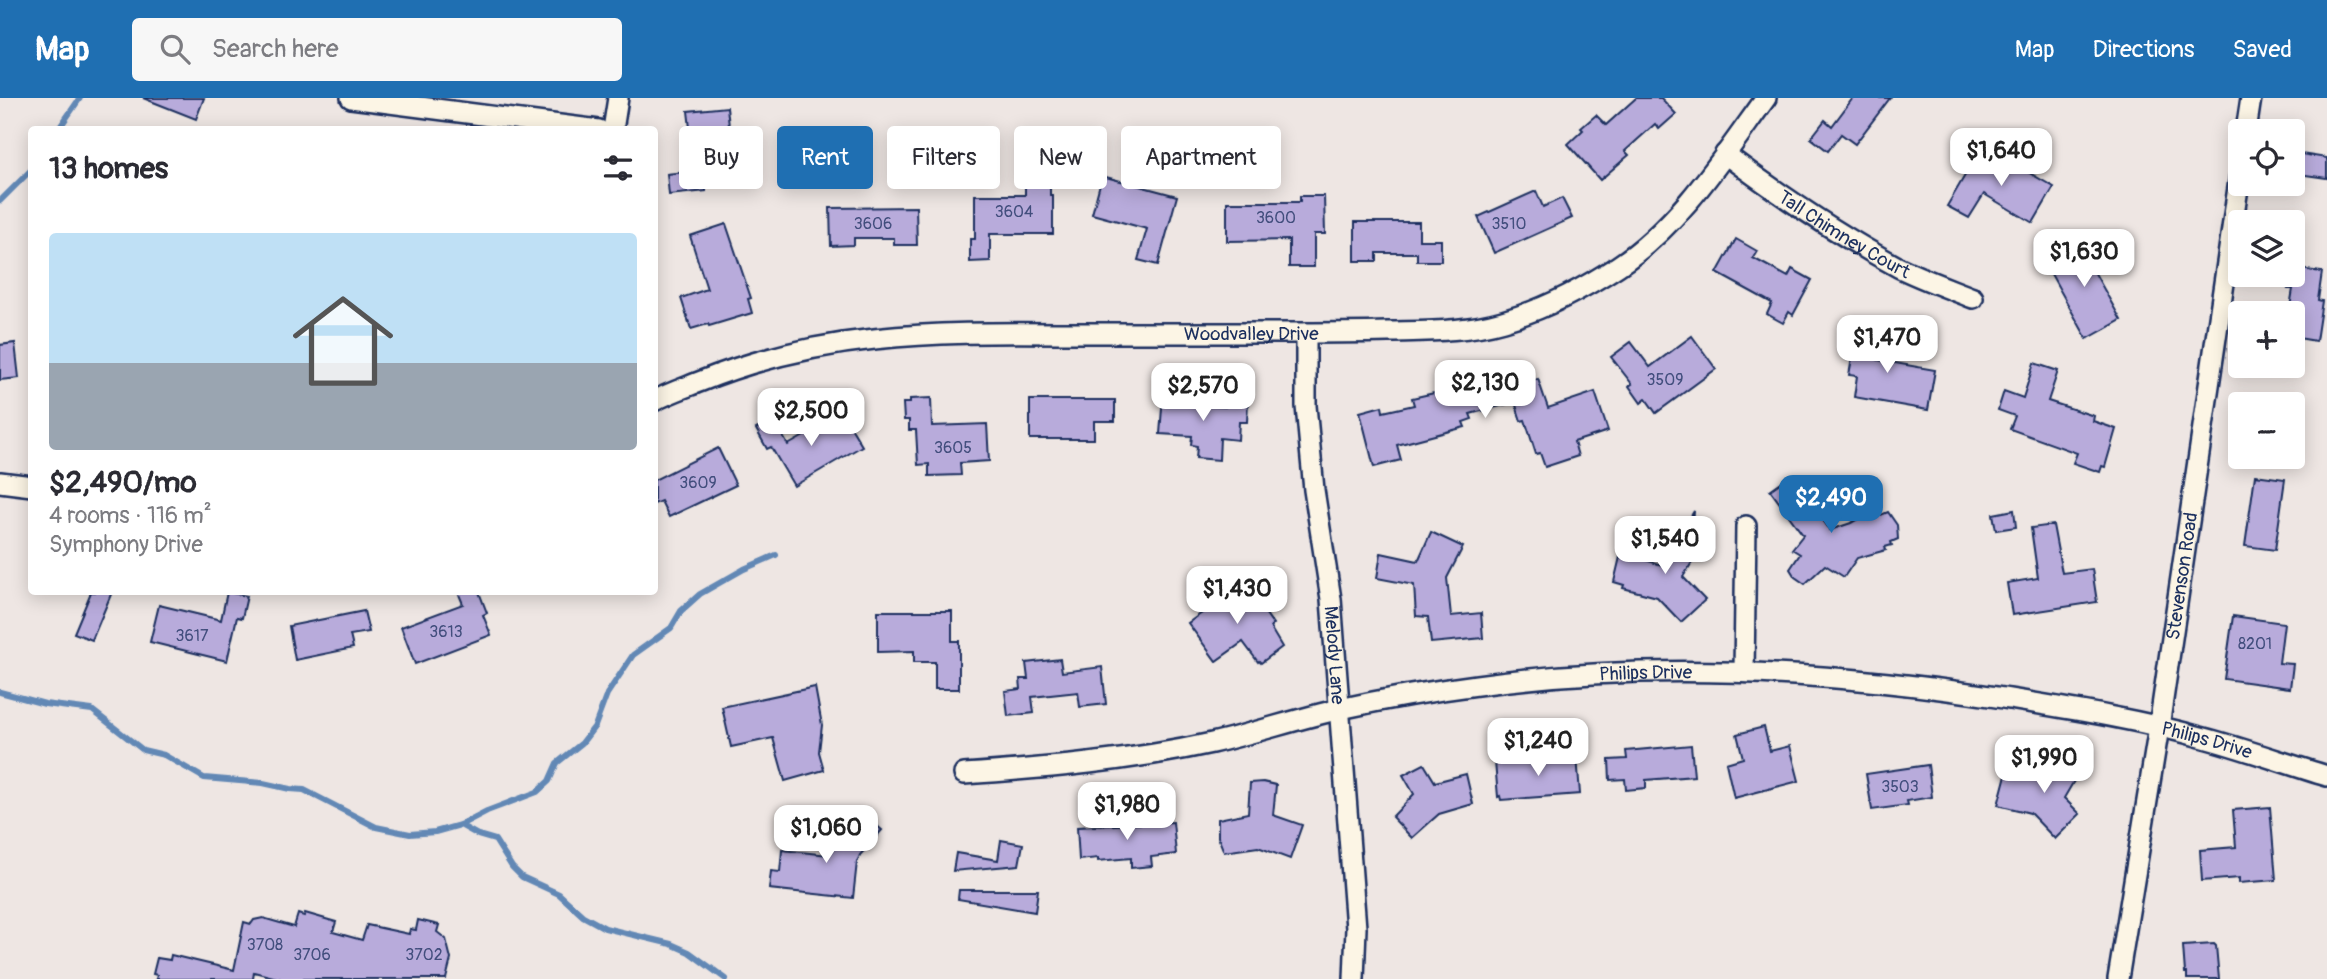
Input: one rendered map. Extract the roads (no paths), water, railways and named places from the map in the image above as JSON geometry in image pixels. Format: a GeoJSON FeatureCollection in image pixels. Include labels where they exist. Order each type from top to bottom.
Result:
{"type":"FeatureCollection","features":[{"type":"Feature","properties":{"kind":"street"},"geometry":{"type":"LineString","coordinates":[[351,98],[568,126]]}},
{"type":"Feature","properties":{"kind":"street"},"geometry":{"type":"LineString","coordinates":[[614,126],[618,98]]}},
{"type":"Feature","properties":{"kind":"street","name":"Woodvalley Drive"},"geometry":{"type":"LineString","coordinates":[[658,393],[760,360],[830,344],[890,336],[962,332],[1440,331],[1475,328],[1504,321],[1550,304],[1594,281],[1650,241],[1680,210],[1766,98]]}},
{"type":"Feature","properties":{"kind":"street"},"geometry":{"type":"LineString","coordinates":[[2248,119],[2251,98]]}},
{"type":"Feature","properties":{"kind":"street","name":"Tall Chimney Court"},"geometry":{"type":"LineString","coordinates":[[1725,154],[1791,203],[1850,240],[1901,268],[1973,298]]}},
{"type":"Feature","properties":{"kind":"street","name":"Stevenson Road"},"geometry":{"type":"LineString","coordinates":[[2118,979],[2159,727],[2237,196]]}},
{"type":"Feature","properties":{"kind":"street","name":"Melody Lane"},"geometry":{"type":"LineString","coordinates":[[1307,333],[1306,406],[1314,490],[1331,599],[1356,928],[1354,979]]}},
{"type":"Feature","properties":{"kind":"street"},"geometry":{"type":"LineString","coordinates":[[0,482],[28,486]]}},
{"type":"Feature","properties":{"kind":"street"},"geometry":{"type":"LineString","coordinates":[[1744,672],[1746,526]]}},
{"type":"Feature","properties":{"kind":"street","name":"Philips Drive"},"geometry":{"type":"LineString","coordinates":[[964,774],[1068,767],[1163,753],[1213,743],[1340,709],[1416,694],[1526,679],[1601,673],[1744,672],[1817,675],[1913,685],[2086,712],[2206,738],[2327,776]]}},
{"type":"Feature","properties":{"kind":"waterway"},"geometry":{"type":"LineString","coordinates":[[61,126],[80,98]]}},
{"type":"Feature","properties":{"kind":"waterway"},"geometry":{"type":"LineString","coordinates":[[0,201],[28,173]]}},
{"type":"Feature","properties":{"kind":"waterway"},"geometry":{"type":"LineString","coordinates":[[0,692],[45,704],[92,710],[143,750],[164,755],[204,778],[304,790],[376,827],[410,834],[435,832],[460,825],[487,811],[537,792],[549,781],[557,763],[582,743],[595,726],[607,694],[633,655],[671,628],[681,611],[700,594],[744,569],[776,555]]}},
{"type":"Feature","properties":{"kind":"waterway"},"geometry":{"type":"LineString","coordinates":[[460,825],[478,835],[495,840],[512,867],[522,877],[559,894],[583,916],[605,928],[671,944],[689,952],[726,979]]}}]}
